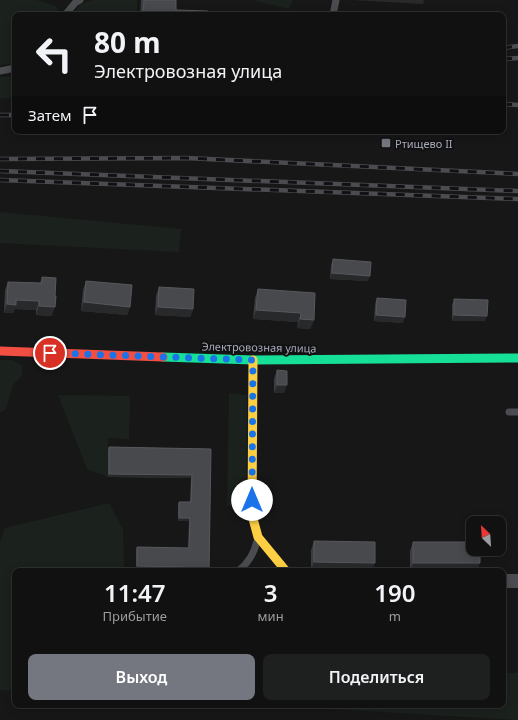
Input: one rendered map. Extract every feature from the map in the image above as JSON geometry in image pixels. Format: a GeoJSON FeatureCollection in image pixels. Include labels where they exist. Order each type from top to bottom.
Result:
{"type":"FeatureCollection","features":[{"type":"Feature","properties":{"kind":"street","name":"Электровозная улица"},"geometry":{"type":"LineString","coordinates":[[0,351],[253,360],[518,358]]}},
{"type":"Feature","properties":{"kind":"street"},"geometry":{"type":"LineString","coordinates":[[253,360],[252,515],[258,537],[284,568]]}},
{"type":"Feature","properties":{"kind":"street"},"geometry":{"type":"LineString","coordinates":[[506,581],[518,581]]}},
{"type":"Feature","properties":{"kind":"lane"},"geometry":{"type":"LineString","coordinates":[[67,12],[74,3],[80,0]]}},
{"type":"Feature","properties":{"kind":"lane"},"geometry":{"type":"LineString","coordinates":[[334,12],[336,0]]}},
{"type":"Feature","properties":{"kind":"lane"},"geometry":{"type":"LineString","coordinates":[[0,71],[12,69]]}},
{"type":"Feature","properties":{"kind":"lane"},"geometry":{"type":"LineString","coordinates":[[509,412],[518,412]]}},
{"type":"Feature","properties":{"kind":"lane"},"geometry":{"type":"LineString","coordinates":[[242,568],[254,553],[258,537]]}},
{"type":"Feature","properties":{"kind":"shaded area"},"geometry":{"type":"Polygon","coordinates":[[[0,0],[37,0],[56,6],[57,12],[12,12],[12,63],[0,65],[0,0]]]}},
{"type":"Feature","properties":{"kind":"shaded area"},"geometry":{"type":"Polygon","coordinates":[[[92,0],[137,0],[137,12],[74,12],[81,4],[92,0]]]}},
{"type":"Feature","properties":{"kind":"shaded area"},"geometry":{"type":"Polygon","coordinates":[[[252,0],[293,0],[289,9],[252,0]]]}},
{"type":"Feature","properties":{"kind":"shaded area"},"geometry":{"type":"Polygon","coordinates":[[[12,76],[12,97],[0,99],[0,77],[12,76]]]}},
{"type":"Feature","properties":{"kind":"shaded area"},"geometry":{"type":"Polygon","coordinates":[[[0,212],[181,229],[179,252],[0,243],[0,212]]]}},
{"type":"Feature","properties":{"kind":"shaded area"},"geometry":{"type":"Polygon","coordinates":[[[0,360],[12,360],[22,365],[22,376],[13,385],[6,409],[0,413],[0,360]]]}},
{"type":"Feature","properties":{"kind":"shaded area"},"geometry":{"type":"Polygon","coordinates":[[[229,393],[247,395],[246,507],[227,506],[229,393]]]}},
{"type":"Feature","properties":{"kind":"shaded area"},"geometry":{"type":"Polygon","coordinates":[[[58,395],[130,396],[129,439],[108,438],[108,477],[87,469],[58,395]]]}},
{"type":"Feature","properties":{"kind":"shaded area"},"geometry":{"type":"Polygon","coordinates":[[[109,503],[123,529],[124,568],[12,568],[12,691],[0,690],[0,542],[5,528],[109,503]]]}},
{"type":"Feature","properties":{"kind":"shaded area"},"geometry":{"type":"Polygon","coordinates":[[[506,673],[518,673],[518,720],[312,708],[506,708],[506,673]]]}},
{"type":"Feature","properties":{"kind":"building"},"geometry":{"type":"Polygon","coordinates":[[[144,0],[176,0],[176,10],[208,11],[208,12],[143,12],[144,0]]]}},
{"type":"Feature","properties":{"kind":"building"},"geometry":{"type":"Polygon","coordinates":[[[333,259],[371,262],[370,276],[332,273],[333,259]]]}},
{"type":"Feature","properties":{"kind":"building"},"geometry":{"type":"Polygon","coordinates":[[[42,277],[56,278],[55,307],[39,306],[39,301],[16,300],[16,305],[7,304],[8,282],[42,283],[42,277]]]}},
{"type":"Feature","properties":{"kind":"building"},"geometry":{"type":"Polygon","coordinates":[[[86,281],[132,285],[130,307],[84,302],[86,281]]]}},
{"type":"Feature","properties":{"kind":"building"},"geometry":{"type":"Polygon","coordinates":[[[159,287],[194,289],[193,309],[158,307],[159,287]]]}},
{"type":"Feature","properties":{"kind":"building"},"geometry":{"type":"Polygon","coordinates":[[[258,289],[315,293],[314,320],[300,319],[301,313],[256,310],[258,289]]]}},
{"type":"Feature","properties":{"kind":"building"},"geometry":{"type":"Polygon","coordinates":[[[377,298],[406,300],[405,317],[376,315],[377,298]]]}},
{"type":"Feature","properties":{"kind":"building"},"geometry":{"type":"Polygon","coordinates":[[[454,299],[488,300],[487,316],[454,315],[454,299]]]}},
{"type":"Feature","properties":{"kind":"building"},"geometry":{"type":"Polygon","coordinates":[[[277,370],[287,371],[287,385],[277,385],[277,370]]]}},
{"type":"Feature","properties":{"kind":"building"},"geometry":{"type":"Polygon","coordinates":[[[109,447],[211,449],[209,568],[137,566],[137,547],[189,548],[190,518],[179,518],[179,502],[191,502],[192,475],[109,474],[109,447]]]}},
{"type":"Feature","properties":{"kind":"building"},"geometry":{"type":"Polygon","coordinates":[[[314,541],[375,542],[375,563],[314,562],[314,541]]]}},
{"type":"Feature","properties":{"kind":"building"},"geometry":{"type":"Polygon","coordinates":[[[413,542],[466,542],[466,556],[480,556],[480,563],[413,563],[413,542]]]}},
{"type":"Feature","properties":{"kind":"railway"},"geometry":{"type":"LineString","coordinates":[[506,48],[518,46]]}},
{"type":"Feature","properties":{"kind":"railway"},"geometry":{"type":"LineString","coordinates":[[506,59],[518,58]]}},
{"type":"Feature","properties":{"kind":"railway"},"geometry":{"type":"LineString","coordinates":[[506,104],[518,105]]}},
{"type":"Feature","properties":{"kind":"railway"},"geometry":{"type":"LineString","coordinates":[[0,115],[12,115]]}},
{"type":"Feature","properties":{"kind":"railway"},"geometry":{"type":"LineString","coordinates":[[0,159],[186,158],[518,174]]}},
{"type":"Feature","properties":{"kind":"railway"},"geometry":{"type":"LineString","coordinates":[[0,171],[518,191]]}},
{"type":"Feature","properties":{"kind":"railway"},"geometry":{"type":"LineString","coordinates":[[0,180],[518,199]]}},
{"type":"Feature","properties":{"kind":"traffic: fast"},"geometry":{"type":"LineString","coordinates":[[163,357],[253,360],[518,358]]}},
{"type":"Feature","properties":{"kind":"traffic: slow"},"geometry":{"type":"LineString","coordinates":[[253,360],[252,515],[258,537],[284,568]]}},
{"type":"Feature","properties":{"kind":"traffic: jam"},"geometry":{"type":"LineString","coordinates":[[0,351],[163,357]]}},
{"type":"Feature","properties":{"kind":"place","name":"Ртищево II"},"geometry":{"type":"Point","coordinates":[386,143]}},
{"type":"Feature","properties":{"kind":"route"},"geometry":{"type":"LineString","coordinates":[[50,353],[253,360],[252,500]]}}]}
